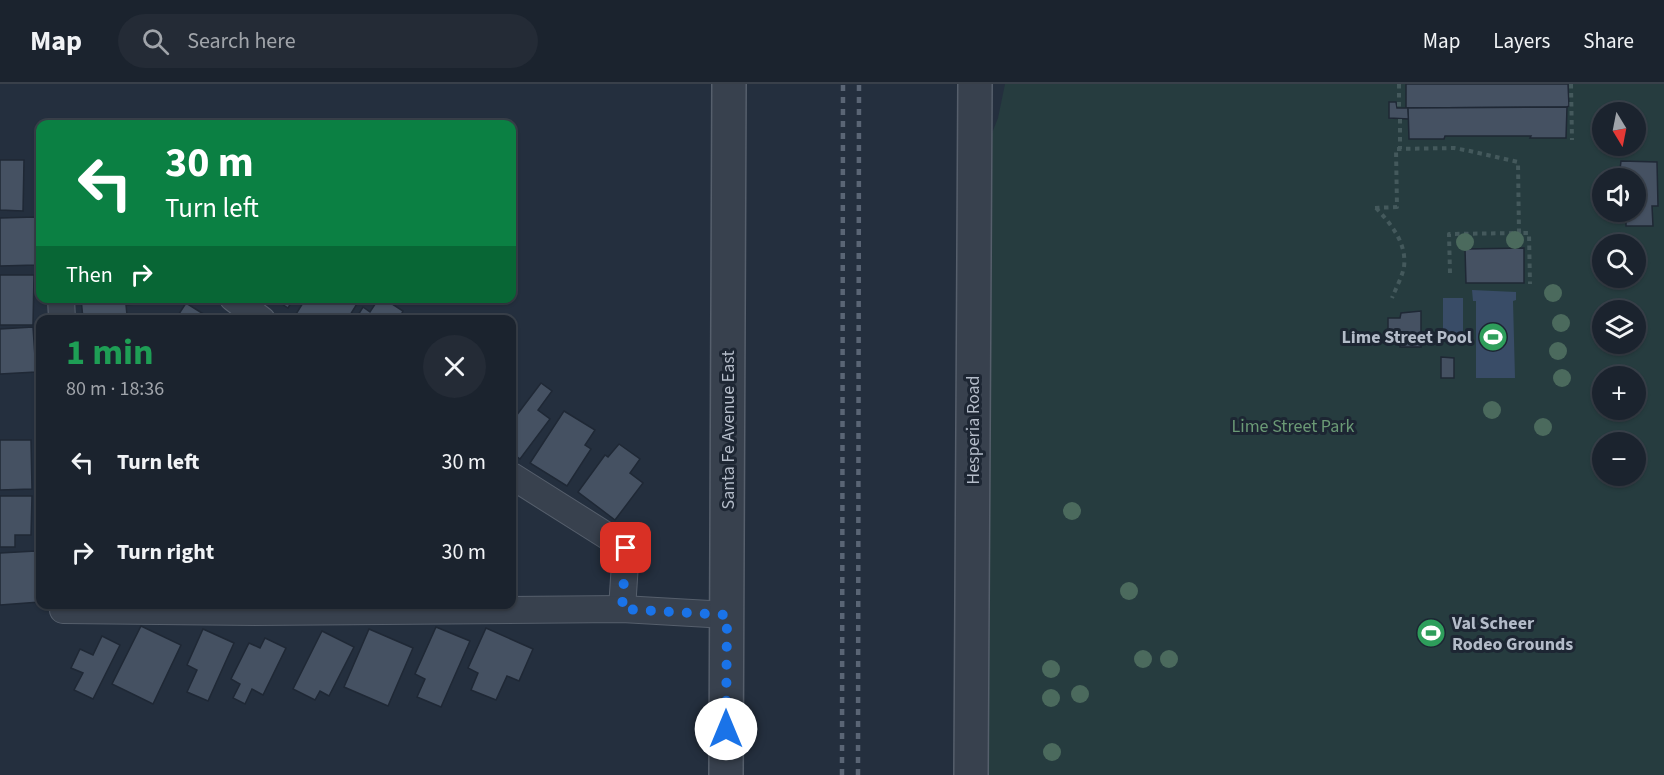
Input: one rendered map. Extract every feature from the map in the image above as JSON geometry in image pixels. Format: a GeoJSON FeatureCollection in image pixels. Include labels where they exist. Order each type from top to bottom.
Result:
{"type":"FeatureCollection","features":[{"type":"Feature","properties":{"kind":"street","name":"Santa Fe Avenue East"},"geometry":{"type":"LineString","coordinates":[[726,775],[729,84]]}},
{"type":"Feature","properties":{"kind":"street","name":"Hesperia Road"},"geometry":{"type":"LineString","coordinates":[[970,775],[975,84]]}},
{"type":"Feature","properties":{"kind":"street"},"geometry":{"type":"LineString","coordinates":[[240,303],[255,315]]}},
{"type":"Feature","properties":{"kind":"street"},"geometry":{"type":"LineString","coordinates":[[516,479],[626,548],[622,609]]}},
{"type":"Feature","properties":{"kind":"street"},"geometry":{"type":"LineString","coordinates":[[63,609],[159,609]]}},
{"type":"Feature","properties":{"kind":"street"},"geometry":{"type":"LineString","coordinates":[[516,609],[622,609],[727,615]]}},
{"type":"Feature","properties":{"kind":"path"},"geometry":{"type":"LineString","coordinates":[[1399,84],[1399,108]]}},
{"type":"Feature","properties":{"kind":"path"},"geometry":{"type":"LineString","coordinates":[[1571,84],[1572,140]]}},
{"type":"Feature","properties":{"kind":"path"},"geometry":{"type":"LineString","coordinates":[[1400,119],[1400,149]]}},
{"type":"Feature","properties":{"kind":"path"},"geometry":{"type":"LineString","coordinates":[[1392,298],[1404,267],[1402,247],[1387,220],[1375,208],[1397,207],[1396,150],[1454,148],[1518,162],[1519,233]]}},
{"type":"Feature","properties":{"kind":"path"},"geometry":{"type":"LineString","coordinates":[[1450,273],[1449,234],[1529,233],[1530,284]]}},
{"type":"Feature","properties":{"kind":"green space","name":"Lime Street Park"},"geometry":{"type":"Polygon","coordinates":[[[1005,84],[1664,84],[1664,775],[984,775],[985,151],[998,118],[1005,84]]]}},
{"type":"Feature","properties":{"kind":"water"},"geometry":{"type":"Polygon","coordinates":[[[1472,290],[1516,292],[1516,300],[1513,301],[1515,378],[1476,378],[1476,301],[1473,301],[1472,290]]]}},
{"type":"Feature","properties":{"kind":"water"},"geometry":{"type":"Polygon","coordinates":[[[1443,298],[1463,298],[1463,334],[1443,335],[1443,298]]]}},
{"type":"Feature","properties":{"kind":"building"},"geometry":{"type":"Polygon","coordinates":[[[1406,84],[1568,84],[1569,106],[1406,108],[1406,84]]]}},
{"type":"Feature","properties":{"kind":"building"},"geometry":{"type":"Polygon","coordinates":[[[1389,102],[1396,102],[1397,108],[1408,108],[1409,119],[1389,118],[1389,102]]]}},
{"type":"Feature","properties":{"kind":"building"},"geometry":{"type":"Polygon","coordinates":[[[1567,107],[1566,138],[1445,136],[1444,139],[1409,139],[1408,108],[1567,107]]]}},
{"type":"Feature","properties":{"kind":"building"},"geometry":{"type":"Polygon","coordinates":[[[0,160],[24,160],[23,211],[0,210],[0,160]]]}},
{"type":"Feature","properties":{"kind":"building"},"geometry":{"type":"Polygon","coordinates":[[[1621,161],[1657,162],[1658,206],[1652,206],[1653,226],[1626,226],[1626,222],[1646,222],[1646,168],[1620,168],[1621,161]]]}},
{"type":"Feature","properties":{"kind":"building"},"geometry":{"type":"Polygon","coordinates":[[[36,217],[36,265],[0,266],[0,218],[36,217]]]}},
{"type":"Feature","properties":{"kind":"building"},"geometry":{"type":"Polygon","coordinates":[[[1524,248],[1524,283],[1466,283],[1465,249],[1524,248]]]}},
{"type":"Feature","properties":{"kind":"building"},"geometry":{"type":"Polygon","coordinates":[[[0,275],[34,275],[33,325],[0,325],[0,275]]]}},
{"type":"Feature","properties":{"kind":"building"},"geometry":{"type":"Polygon","coordinates":[[[81,303],[146,303],[126,305],[127,315],[83,315],[81,303]]]}},
{"type":"Feature","properties":{"kind":"building"},"geometry":{"type":"Polygon","coordinates":[[[186,303],[205,315],[178,315],[186,303]]]}},
{"type":"Feature","properties":{"kind":"building"},"geometry":{"type":"Polygon","coordinates":[[[280,303],[291,303],[288,308],[280,303]]]}},
{"type":"Feature","properties":{"kind":"building"},"geometry":{"type":"Polygon","coordinates":[[[303,303],[358,303],[350,315],[296,314],[303,303]]]}},
{"type":"Feature","properties":{"kind":"building"},"geometry":{"type":"Polygon","coordinates":[[[376,303],[391,303],[403,311],[401,315],[358,315],[363,307],[370,312],[376,303]]]}},
{"type":"Feature","properties":{"kind":"building"},"geometry":{"type":"Polygon","coordinates":[[[1421,311],[1421,347],[1400,347],[1400,341],[1388,341],[1388,318],[1400,318],[1401,313],[1421,311]]]}},
{"type":"Feature","properties":{"kind":"building"},"geometry":{"type":"Polygon","coordinates":[[[33,327],[36,372],[0,374],[0,329],[33,327]]]}},
{"type":"Feature","properties":{"kind":"building"},"geometry":{"type":"Polygon","coordinates":[[[1441,357],[1454,358],[1454,378],[1441,378],[1441,357]]]}},
{"type":"Feature","properties":{"kind":"building"},"geometry":{"type":"Polygon","coordinates":[[[541,383],[552,391],[538,410],[550,419],[520,459],[516,456],[516,416],[541,383]]]}},
{"type":"Feature","properties":{"kind":"building"},"geometry":{"type":"Polygon","coordinates":[[[564,411],[595,430],[585,445],[591,449],[567,486],[530,463],[564,411]]]}},
{"type":"Feature","properties":{"kind":"building"},"geometry":{"type":"Polygon","coordinates":[[[0,440],[31,440],[32,489],[0,490],[0,440]]]}},
{"type":"Feature","properties":{"kind":"building"},"geometry":{"type":"Polygon","coordinates":[[[619,444],[640,459],[630,473],[643,483],[615,520],[578,492],[605,455],[608,457],[619,444]]]}},
{"type":"Feature","properties":{"kind":"building"},"geometry":{"type":"Polygon","coordinates":[[[0,496],[32,496],[31,535],[15,535],[15,547],[0,547],[0,496]]]}},
{"type":"Feature","properties":{"kind":"building"},"geometry":{"type":"Polygon","coordinates":[[[36,551],[36,602],[0,605],[0,553],[36,551]]]}},
{"type":"Feature","properties":{"kind":"building"},"geometry":{"type":"Polygon","coordinates":[[[141,626],[181,645],[153,704],[112,684],[141,626]]]}},
{"type":"Feature","properties":{"kind":"building"},"geometry":{"type":"Polygon","coordinates":[[[436,627],[470,641],[441,707],[417,697],[425,679],[415,674],[436,627]]]}},
{"type":"Feature","properties":{"kind":"building"},"geometry":{"type":"Polygon","coordinates":[[[486,628],[533,649],[519,681],[507,676],[496,700],[471,690],[478,673],[468,668],[486,628]]]}},
{"type":"Feature","properties":{"kind":"building"},"geometry":{"type":"Polygon","coordinates":[[[203,629],[234,643],[208,701],[187,692],[197,670],[187,665],[203,629]]]}},
{"type":"Feature","properties":{"kind":"building"},"geometry":{"type":"Polygon","coordinates":[[[369,629],[413,648],[388,706],[344,687],[369,629]]]}},
{"type":"Feature","properties":{"kind":"building"},"geometry":{"type":"Polygon","coordinates":[[[322,631],[354,647],[329,696],[320,691],[315,700],[293,689],[322,631]]]}},
{"type":"Feature","properties":{"kind":"building"},"geometry":{"type":"Polygon","coordinates":[[[102,636],[120,645],[93,699],[74,690],[83,673],[71,668],[80,649],[93,655],[102,636]]]}},
{"type":"Feature","properties":{"kind":"building"},"geometry":{"type":"Polygon","coordinates":[[[265,638],[286,648],[263,695],[252,689],[245,704],[233,698],[240,684],[231,679],[249,643],[260,648],[265,638]]]}},
{"type":"Feature","properties":{"kind":"railway"},"geometry":{"type":"LineString","coordinates":[[842,775],[843,84]]}},
{"type":"Feature","properties":{"kind":"railway"},"geometry":{"type":"LineString","coordinates":[[858,775],[859,84]]}},
{"type":"Feature","properties":{"kind":"place","name":"Lime Street Pool"},"geometry":{"type":"Point","coordinates":[1493,337]}},
{"type":"Feature","properties":{"kind":"place","name":"Val Scheer Rodeo Grounds"},"geometry":{"type":"Point","coordinates":[1431,633]}},
{"type":"Feature","properties":{"kind":"route"},"geometry":{"type":"LineString","coordinates":[[626,548],[622,609],[727,615],[726,729]]}}]}
